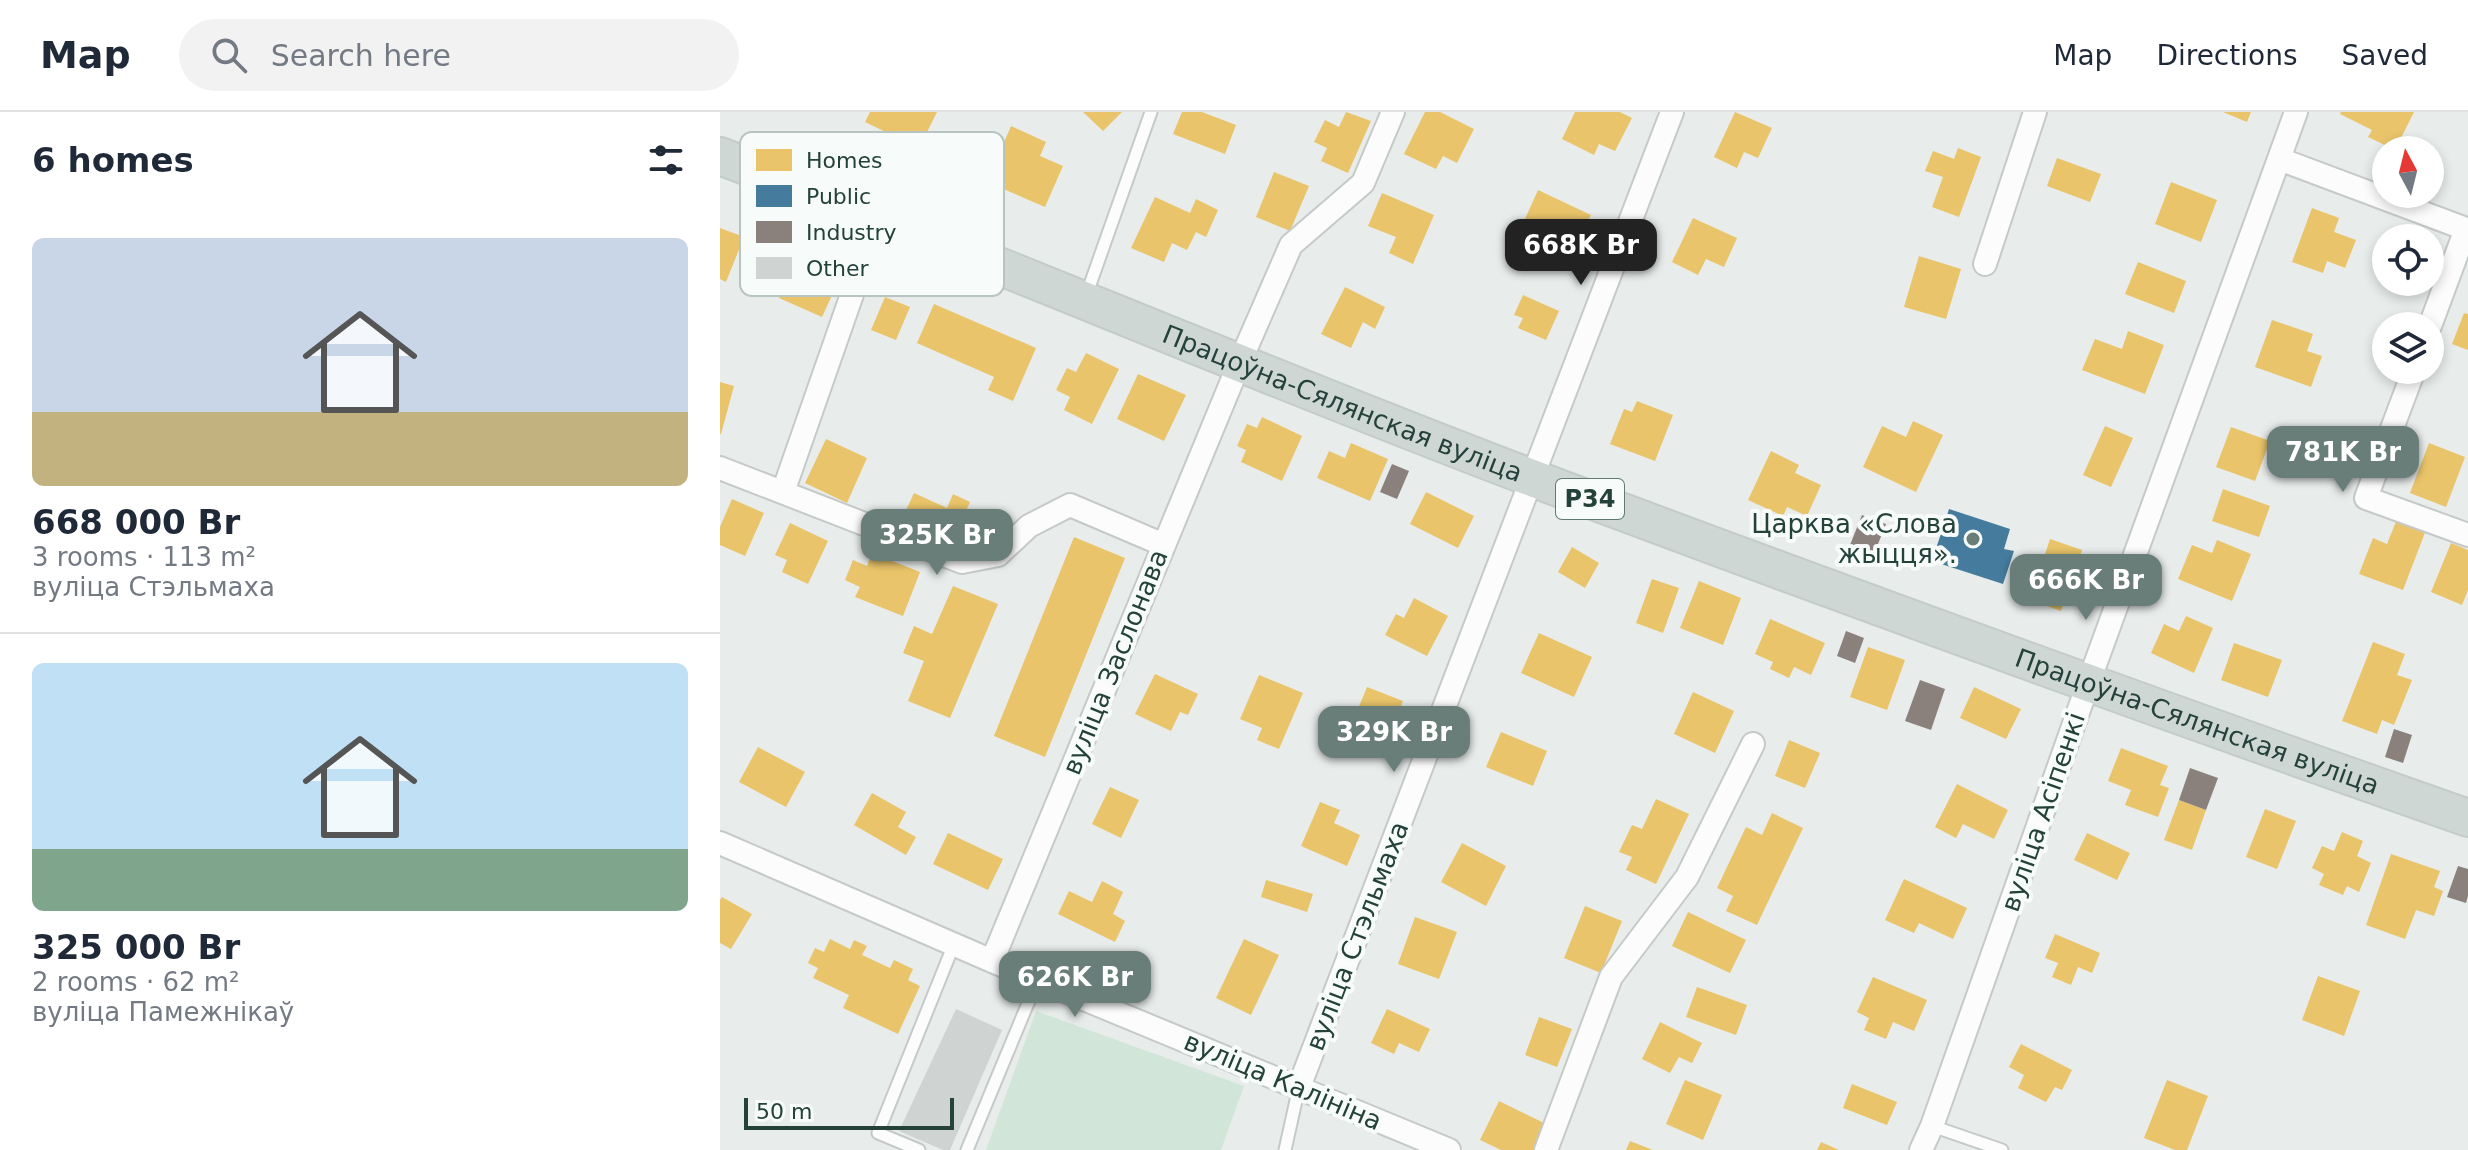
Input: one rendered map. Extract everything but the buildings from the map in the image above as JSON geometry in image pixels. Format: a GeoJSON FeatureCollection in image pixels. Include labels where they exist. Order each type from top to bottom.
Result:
{"type":"FeatureCollection","features":[{"type":"Feature","properties":{"kind":"main road","name":"Працоўна-Сялянская вуліца"},"geometry":{"type":"LineString","coordinates":[[720,156],[740,164]]}},
{"type":"Feature","properties":{"kind":"main road","name":"Працоўна-Сялянская вуліца"},"geometry":{"type":"LineString","coordinates":[[1004,268],[1532,478],[2088,684],[2468,818]]}},
{"type":"Feature","properties":{"kind":"street","name":"вуліца Заслонава"},"geometry":{"type":"LineString","coordinates":[[992,961],[1291,245],[1363,183],[1393,112]]}},
{"type":"Feature","properties":{"kind":"street","name":"вуліца Стэльмаха"},"geometry":{"type":"LineString","coordinates":[[1299,1087],[1672,112]]}},
{"type":"Feature","properties":{"kind":"street"},"geometry":{"type":"LineString","coordinates":[[1985,264],[2035,112]]}},
{"type":"Feature","properties":{"kind":"street","name":"вуліца Асіпенкі"},"geometry":{"type":"LineString","coordinates":[[1921,1150],[2296,112]]}},
{"type":"Feature","properties":{"kind":"street"},"geometry":{"type":"LineString","coordinates":[[2279,159],[2466,229],[2435,312]]}},
{"type":"Feature","properties":{"kind":"street"},"geometry":{"type":"LineString","coordinates":[[783,492],[851,296]]}},
{"type":"Feature","properties":{"kind":"street"},"geometry":{"type":"LineString","coordinates":[[2409,384],[2366,498],[2468,535]]}},
{"type":"Feature","properties":{"kind":"street"},"geometry":{"type":"LineString","coordinates":[[720,468],[962,562],[998,555],[1029,526],[1070,505],[1164,545]]}},
{"type":"Feature","properties":{"kind":"street"},"geometry":{"type":"LineString","coordinates":[[1546,1150],[1611,977],[1687,877],[1753,744]]}},
{"type":"Feature","properties":{"kind":"street","name":"вуліца Калініна"},"geometry":{"type":"LineString","coordinates":[[720,843],[992,961],[1449,1150]]}},
{"type":"Feature","properties":{"kind":"lane"},"geometry":{"type":"LineString","coordinates":[[1084,301],[1151,112]]}},
{"type":"Feature","properties":{"kind":"lane"},"geometry":{"type":"LineString","coordinates":[[919,1150],[878,1133],[954,944]]}},
{"type":"Feature","properties":{"kind":"lane"},"geometry":{"type":"LineString","coordinates":[[967,1150],[1038,979]]}},
{"type":"Feature","properties":{"kind":"lane"},"geometry":{"type":"LineString","coordinates":[[1285,1150],[1299,1087]]}},
{"type":"Feature","properties":{"kind":"lane"},"geometry":{"type":"LineString","coordinates":[[1932,1126],[2002,1150]]}},
{"type":"Feature","properties":{"kind":"green space"},"geometry":{"type":"Polygon","coordinates":[[[1036,1011],[1244,1086],[1221,1150],[986,1150],[1036,1011]]]}},
{"type":"Feature","properties":{"kind":"place","name":"Царква «Слова жыцця»."},"geometry":{"type":"Point","coordinates":[1973,539]}}]}
